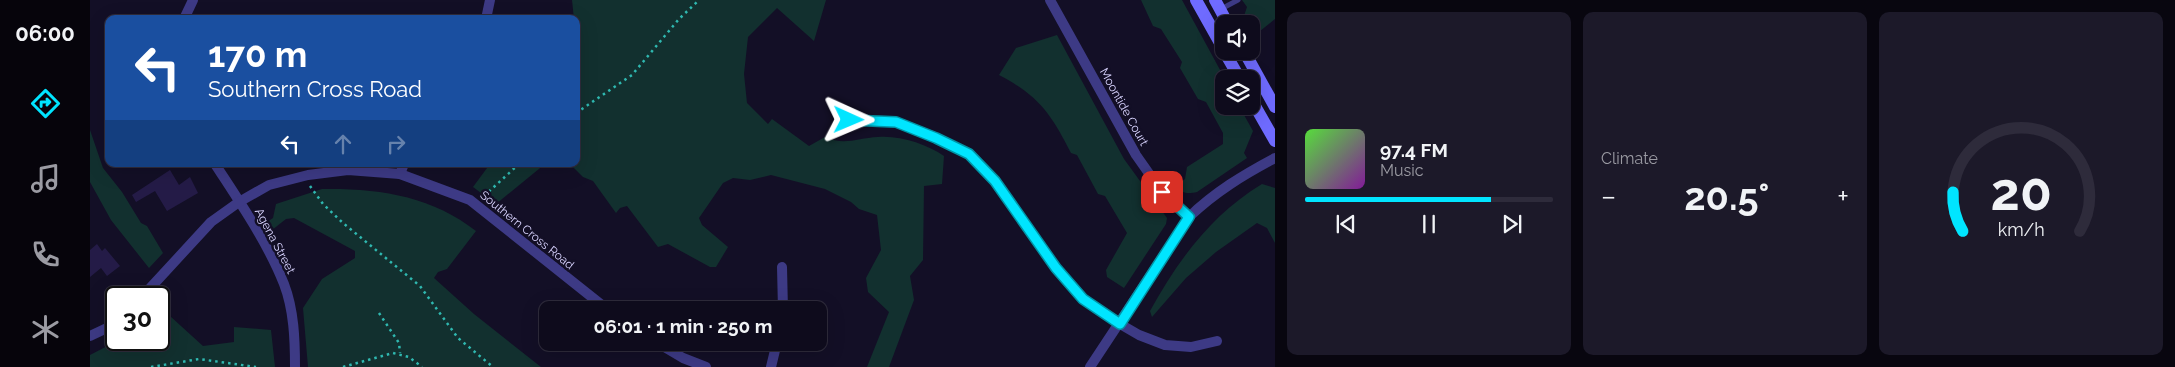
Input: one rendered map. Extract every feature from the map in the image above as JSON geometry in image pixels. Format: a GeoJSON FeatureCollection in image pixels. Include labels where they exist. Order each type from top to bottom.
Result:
{"type":"FeatureCollection","features":[{"type":"Feature","properties":{"kind":"main road"},"geometry":{"type":"LineString","coordinates":[[1196,0],[1215,35]]}},
{"type":"Feature","properties":{"kind":"main road"},"geometry":{"type":"LineString","coordinates":[[1249,60],[1275,107]]}},
{"type":"Feature","properties":{"kind":"main road"},"geometry":{"type":"LineString","coordinates":[[1260,115],[1275,141]]}},
{"type":"Feature","properties":{"kind":"street"},"geometry":{"type":"LineString","coordinates":[[186,15],[193,0]]}},
{"type":"Feature","properties":{"kind":"street"},"geometry":{"type":"LineString","coordinates":[[487,15],[490,0]]}},
{"type":"Feature","properties":{"kind":"street","name":"Moontide Court"},"geometry":{"type":"LineString","coordinates":[[1050,0],[1136,155],[1162,192],[1189,217]]}},
{"type":"Feature","properties":{"kind":"street"},"geometry":{"type":"LineString","coordinates":[[849,120],[896,122],[969,154],[995,181],[1056,268],[1083,299],[1139,336],[1165,345],[1191,347],[1217,341]]}},
{"type":"Feature","properties":{"kind":"street"},"geometry":{"type":"LineString","coordinates":[[1090,367],[1189,217],[1208,199],[1232,182],[1275,158]]}},
{"type":"Feature","properties":{"kind":"street","name":"Agena Street"},"geometry":{"type":"LineString","coordinates":[[217,167],[272,258],[284,285],[292,317],[295,367]]}},
{"type":"Feature","properties":{"kind":"street"},"geometry":{"type":"LineString","coordinates":[[400,174],[403,167]]}},
{"type":"Feature","properties":{"kind":"street","name":"Southern Cross Road"},"geometry":{"type":"LineString","coordinates":[[152,286],[212,222],[239,202],[269,185],[306,175],[348,170],[400,174],[475,204],[597,301]]}},
{"type":"Feature","properties":{"kind":"street"},"geometry":{"type":"LineString","coordinates":[[782,267],[783,301]]}},
{"type":"Feature","properties":{"kind":"street"},"geometry":{"type":"LineString","coordinates":[[90,336],[105,329]]}},
{"type":"Feature","properties":{"kind":"street"},"geometry":{"type":"LineString","coordinates":[[672,351],[706,367]]}},
{"type":"Feature","properties":{"kind":"street"},"geometry":{"type":"LineString","coordinates":[[771,367],[775,351]]}},
{"type":"Feature","properties":{"kind":"lane"},"geometry":{"type":"LineString","coordinates":[[1217,5],[1238,0]]}},
{"type":"Feature","properties":{"kind":"path"},"geometry":{"type":"LineString","coordinates":[[580,110],[632,75],[679,19],[699,0]]}},
{"type":"Feature","properties":{"kind":"path"},"geometry":{"type":"LineString","coordinates":[[475,204],[516,167]]}},
{"type":"Feature","properties":{"kind":"path"},"geometry":{"type":"LineString","coordinates":[[306,175],[311,190],[323,204],[343,223],[420,286],[458,338],[493,367]]}},
{"type":"Feature","properties":{"kind":"path"},"geometry":{"type":"LineString","coordinates":[[380,313],[399,344],[400,354]]}},
{"type":"Feature","properties":{"kind":"path"},"geometry":{"type":"LineString","coordinates":[[343,367],[393,353],[409,357],[422,367]]}},
{"type":"Feature","properties":{"kind":"path"},"geometry":{"type":"LineString","coordinates":[[151,367],[199,359],[256,367]]}},
{"type":"Feature","properties":{"kind":"green space"},"geometry":{"type":"Polygon","coordinates":[[[572,0],[826,0],[814,41],[777,8],[748,37],[744,74],[747,103],[768,124],[772,119],[809,146],[825,137],[838,141],[851,141],[895,137],[912,141],[944,156],[942,184],[924,186],[923,260],[910,276],[914,300],[889,367],[867,367],[889,312],[868,292],[866,278],[881,250],[877,215],[859,209],[851,202],[825,189],[771,175],[750,180],[733,178],[723,183],[699,218],[702,225],[728,247],[716,267],[710,267],[668,244],[658,247],[627,206],[620,208],[616,213],[593,181],[583,177],[573,167],[580,167],[580,15],[574,15],[572,0]]]}},
{"type":"Feature","properties":{"kind":"green space"},"geometry":{"type":"Polygon","coordinates":[[[1141,0],[1182,0],[1220,70],[1215,70],[1215,115],[1244,115],[1253,131],[1244,153],[1247,158],[1197,192],[1185,193],[1176,186],[1185,179],[1187,167],[1223,144],[1223,133],[1206,102],[1198,99],[1180,68],[1182,62],[1161,29],[1153,26],[1141,0]]]}},
{"type":"Feature","properties":{"kind":"green space"},"geometry":{"type":"Polygon","coordinates":[[[1242,0],[1275,0],[1275,19],[1260,31],[1260,15],[1244,15],[1247,7],[1242,0]]]}},
{"type":"Feature","properties":{"kind":"green space"},"geometry":{"type":"Polygon","coordinates":[[[1057,35],[1124,159],[1167,218],[1166,224],[1124,288],[1107,277],[1106,270],[1127,233],[1105,196],[1098,194],[1077,155],[1071,153],[1057,127],[1042,107],[1024,91],[999,75],[1016,48],[1057,35]]]}},
{"type":"Feature","properties":{"kind":"green space"},"geometry":{"type":"Polygon","coordinates":[[[90,130],[103,168],[122,192],[141,223],[147,226],[163,253],[149,268],[111,220],[90,182],[90,130]]]}},
{"type":"Feature","properties":{"kind":"green space"},"geometry":{"type":"Polygon","coordinates":[[[488,167],[541,167],[496,204],[473,187],[488,167]]]}},
{"type":"Feature","properties":{"kind":"green space"},"geometry":{"type":"Polygon","coordinates":[[[1262,184],[1275,188],[1275,243],[1267,228],[1257,223],[1216,252],[1186,278],[1152,317],[1150,311],[1161,292],[1198,240],[1227,209],[1262,184]]]}},
{"type":"Feature","properties":{"kind":"green space"},"geometry":{"type":"Polygon","coordinates":[[[322,189],[364,190],[423,202],[459,219],[476,231],[447,269],[438,272],[434,278],[474,314],[541,367],[308,367],[303,308],[322,279],[355,258],[355,251],[294,218],[286,219],[272,230],[267,222],[273,218],[276,204],[322,189]]]}},
{"type":"Feature","properties":{"kind":"green space"},"geometry":{"type":"Polygon","coordinates":[[[170,316],[203,346],[234,342],[234,327],[271,330],[275,367],[90,367],[90,355],[105,347],[105,351],[170,351],[170,316]]]}},
{"type":"Feature","properties":{"kind":"building"},"geometry":{"type":"Polygon","coordinates":[[[170,170],[179,185],[190,177],[198,193],[167,211],[155,191],[136,202],[132,195],[170,170]]]}},
{"type":"Feature","properties":{"kind":"building"},"geometry":{"type":"Polygon","coordinates":[[[97,244],[102,251],[105,248],[120,266],[107,276],[101,268],[90,277],[90,250],[97,244]]]}},
{"type":"Feature","properties":{"kind":"route"},"geometry":{"type":"LineString","coordinates":[[849,120],[896,122],[969,154],[995,181],[1027,223],[1056,268],[1083,299],[1120,324],[1189,217],[1162,192]]}}]}
